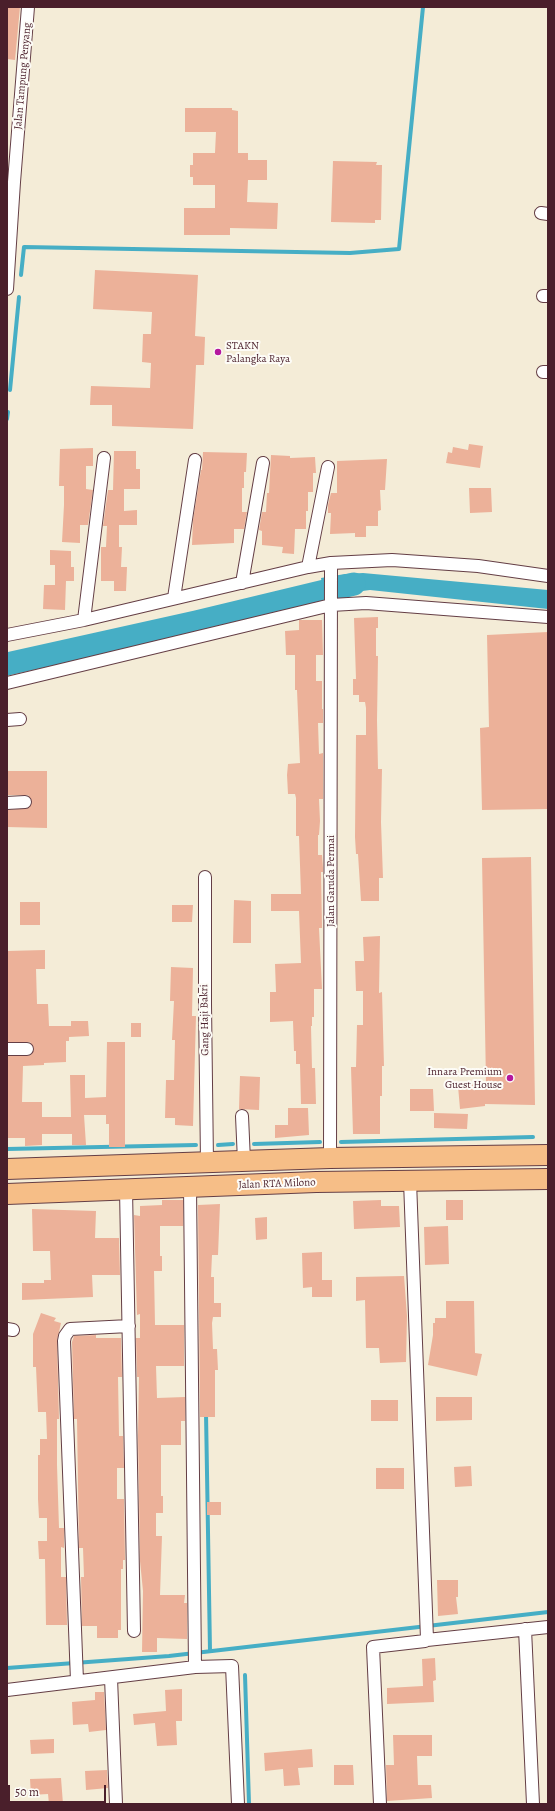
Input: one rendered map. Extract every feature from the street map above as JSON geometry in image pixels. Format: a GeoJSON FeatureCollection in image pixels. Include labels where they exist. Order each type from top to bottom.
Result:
{"type":"FeatureCollection","features":[{"type":"Feature","properties":{"kind":"highway"},"geometry":{"type":"LineString","coordinates":[[7,1169],[330,1158],[548,1155]]}},
{"type":"Feature","properties":{"kind":"highway","name":"Jalan RTA Milono"},"geometry":{"type":"LineString","coordinates":[[7,1194],[316,1182],[548,1180]]}},
{"type":"Feature","properties":{"kind":"street","name":"Jalan Tampung Penyang"},"geometry":{"type":"LineString","coordinates":[[7,288],[28,7]]}},
{"type":"Feature","properties":{"kind":"street"},"geometry":{"type":"LineString","coordinates":[[84,620],[104,458]]}},
{"type":"Feature","properties":{"kind":"street"},"geometry":{"type":"LineString","coordinates":[[174,598],[195,460]]}},
{"type":"Feature","properties":{"kind":"street"},"geometry":{"type":"LineString","coordinates":[[242,582],[263,463]]}},
{"type":"Feature","properties":{"kind":"street"},"geometry":{"type":"LineString","coordinates":[[308,567],[328,467]]}},
{"type":"Feature","properties":{"kind":"street"},"geometry":{"type":"LineString","coordinates":[[7,635],[84,620],[242,582],[331,563],[392,560],[478,566],[548,576]]}},
{"type":"Feature","properties":{"kind":"street","name":"Jalan Garuda Permai"},"geometry":{"type":"LineString","coordinates":[[330,1158],[331,563]]}},
{"type":"Feature","properties":{"kind":"street"},"geometry":{"type":"LineString","coordinates":[[7,683],[331,599],[548,617]]}},
{"type":"Feature","properties":{"kind":"street"},"geometry":{"type":"LineString","coordinates":[[7,720],[20,719]]}},
{"type":"Feature","properties":{"kind":"street"},"geometry":{"type":"LineString","coordinates":[[7,803],[25,802]]}},
{"type":"Feature","properties":{"kind":"street","name":"Gang Haji Bakri"},"geometry":{"type":"LineString","coordinates":[[205,877],[204,1004],[207,1162]]}},
{"type":"Feature","properties":{"kind":"street"},"geometry":{"type":"LineString","coordinates":[[7,1049],[27,1049]]}},
{"type":"Feature","properties":{"kind":"street"},"geometry":{"type":"LineString","coordinates":[[242,1116],[244,1161]]}},
{"type":"Feature","properties":{"kind":"street"},"geometry":{"type":"LineString","coordinates":[[410,1181],[427,1630]]}},
{"type":"Feature","properties":{"kind":"street"},"geometry":{"type":"LineString","coordinates":[[190,1187],[195,1658]]}},
{"type":"Feature","properties":{"kind":"street"},"geometry":{"type":"LineString","coordinates":[[126,1189],[134,1631]]}},
{"type":"Feature","properties":{"kind":"street"},"geometry":{"type":"LineString","coordinates":[[77,1670],[64,1341],[67,1332],[70,1329],[129,1326]]}},
{"type":"Feature","properties":{"kind":"street"},"geometry":{"type":"LineString","coordinates":[[380,1804],[373,1647],[427,1630],[525,1629],[548,1627]]}},
{"type":"Feature","properties":{"kind":"street"},"geometry":{"type":"LineString","coordinates":[[525,1629],[533,1804]]}},
{"type":"Feature","properties":{"kind":"street"},"geometry":{"type":"LineString","coordinates":[[7,1690],[77,1670],[111,1678],[195,1658],[232,1666],[238,1804]]}},
{"type":"Feature","properties":{"kind":"street"},"geometry":{"type":"LineString","coordinates":[[111,1678],[116,1804]]}},
{"type":"Feature","properties":{"kind":"water"},"geometry":{"type":"Polygon","coordinates":[[[363,573],[548,590],[548,609],[370,590],[324,596],[321,578],[363,573]]]}},
{"type":"Feature","properties":{"kind":"building"},"geometry":{"type":"Polygon","coordinates":[[[7,7],[20,7],[15,60],[7,59],[7,7]]]}},
{"type":"Feature","properties":{"kind":"building"},"geometry":{"type":"Polygon","coordinates":[[[185,108],[232,108],[232,110],[238,111],[238,153],[248,153],[248,160],[267,160],[267,180],[248,180],[247,202],[278,203],[277,229],[230,228],[230,235],[184,235],[184,208],[215,208],[215,185],[193,185],[193,177],[190,177],[190,165],[193,165],[193,153],[215,153],[216,132],[185,132],[185,108]]]}},
{"type":"Feature","properties":{"kind":"building"},"geometry":{"type":"Polygon","coordinates":[[[333,161],[377,162],[376,165],[382,165],[381,220],[375,220],[375,223],[331,222],[333,161]]]}},
{"type":"Feature","properties":{"kind":"building"},"geometry":{"type":"Polygon","coordinates":[[[95,270],[198,275],[195,336],[205,337],[204,365],[196,365],[193,429],[112,426],[112,405],[90,405],[91,386],[150,388],[151,363],[142,362],[143,334],[151,334],[152,312],[93,309],[95,270]]]}},
{"type":"Feature","properties":{"kind":"building"},"geometry":{"type":"Polygon","coordinates":[[[469,444],[483,446],[480,468],[446,463],[448,452],[452,453],[453,447],[468,450],[469,444]]]}},
{"type":"Feature","properties":{"kind":"building"},"geometry":{"type":"Polygon","coordinates":[[[93,448],[93,466],[86,466],[86,489],[93,490],[88,525],[80,525],[80,543],[62,542],[64,486],[59,486],[60,449],[93,448]]]}},
{"type":"Feature","properties":{"kind":"building"},"geometry":{"type":"Polygon","coordinates":[[[114,451],[136,451],[136,469],[140,469],[140,489],[124,489],[124,511],[137,510],[137,525],[119,525],[119,547],[122,547],[121,567],[127,567],[126,591],[114,591],[114,581],[101,581],[101,547],[106,547],[107,526],[103,526],[108,490],[113,490],[114,451]]]}},
{"type":"Feature","properties":{"kind":"building"},"geometry":{"type":"Polygon","coordinates":[[[203,452],[247,453],[246,472],[244,472],[244,488],[242,488],[242,512],[247,512],[244,529],[234,529],[234,543],[192,545],[193,520],[202,470],[203,452]]]}},
{"type":"Feature","properties":{"kind":"building"},"geometry":{"type":"Polygon","coordinates":[[[271,455],[290,456],[290,458],[315,457],[316,473],[313,473],[313,492],[308,492],[306,529],[295,529],[294,554],[282,553],[283,547],[262,545],[262,531],[259,530],[262,512],[266,512],[267,493],[269,493],[271,455]]]}},
{"type":"Feature","properties":{"kind":"building"},"geometry":{"type":"Polygon","coordinates":[[[387,459],[385,490],[380,490],[381,510],[378,511],[378,526],[366,526],[366,537],[355,537],[355,533],[330,534],[331,513],[328,513],[328,505],[331,493],[337,493],[337,461],[387,459]]]}},
{"type":"Feature","properties":{"kind":"building"},"geometry":{"type":"Polygon","coordinates":[[[469,488],[491,488],[492,512],[470,513],[469,488]]]}},
{"type":"Feature","properties":{"kind":"building"},"geometry":{"type":"Polygon","coordinates":[[[50,550],[71,551],[71,567],[74,567],[74,581],[66,581],[65,610],[43,609],[44,585],[55,585],[55,565],[50,565],[50,550]]]}},
{"type":"Feature","properties":{"kind":"building"},"geometry":{"type":"Polygon","coordinates":[[[378,617],[378,628],[376,628],[376,656],[378,656],[377,720],[378,769],[382,769],[381,822],[383,878],[379,878],[379,901],[361,901],[358,854],[356,854],[355,837],[356,735],[366,735],[366,708],[365,702],[359,702],[359,695],[353,695],[353,679],[356,679],[354,618],[378,617]]]}},
{"type":"Feature","properties":{"kind":"building"},"geometry":{"type":"Polygon","coordinates":[[[299,620],[322,620],[323,655],[316,655],[316,681],[322,681],[323,709],[323,723],[318,723],[319,754],[323,753],[323,799],[319,799],[320,821],[318,835],[318,855],[322,855],[323,868],[323,872],[321,872],[322,928],[319,928],[322,989],[314,989],[314,1017],[312,1017],[311,1026],[312,1068],[315,1068],[316,1104],[301,1104],[300,1064],[296,1064],[293,1021],[270,1022],[270,992],[276,992],[275,964],[301,963],[299,911],[271,911],[271,894],[301,894],[299,836],[296,836],[296,798],[295,794],[288,794],[287,775],[288,764],[300,763],[297,690],[295,690],[295,655],[286,655],[285,631],[299,630],[299,620]]]}},
{"type":"Feature","properties":{"kind":"building"},"geometry":{"type":"Polygon","coordinates":[[[548,632],[548,809],[482,810],[480,728],[489,727],[487,635],[548,632]]]}},
{"type":"Feature","properties":{"kind":"building"},"geometry":{"type":"Polygon","coordinates":[[[7,771],[47,771],[47,828],[7,827],[7,810],[29,808],[32,802],[28,795],[7,795],[7,771]]]}},
{"type":"Feature","properties":{"kind":"building"},"geometry":{"type":"Polygon","coordinates":[[[531,857],[535,1105],[485,1104],[485,1106],[460,1109],[458,1086],[486,1083],[482,858],[531,857]]]}},
{"type":"Feature","properties":{"kind":"building"},"geometry":{"type":"Polygon","coordinates":[[[234,900],[251,901],[251,943],[233,943],[234,900]]]}},
{"type":"Feature","properties":{"kind":"building"},"geometry":{"type":"Polygon","coordinates":[[[20,902],[40,902],[40,925],[20,925],[20,902]]]}},
{"type":"Feature","properties":{"kind":"building"},"geometry":{"type":"Polygon","coordinates":[[[172,905],[193,905],[192,922],[172,922],[172,905]]]}},
{"type":"Feature","properties":{"kind":"building"},"geometry":{"type":"Polygon","coordinates":[[[380,936],[379,993],[382,992],[384,1066],[382,1066],[382,1096],[380,1096],[380,1134],[353,1134],[351,1067],[356,1067],[357,1025],[363,1025],[363,991],[356,991],[355,961],[364,961],[363,937],[380,936]]]}},
{"type":"Feature","properties":{"kind":"building"},"geometry":{"type":"Polygon","coordinates":[[[45,950],[45,969],[36,969],[37,1004],[48,1004],[49,1026],[71,1026],[71,1021],[88,1021],[89,1036],[69,1037],[69,1041],[66,1041],[66,1062],[23,1066],[22,1102],[42,1102],[42,1117],[71,1117],[70,1075],[85,1075],[85,1098],[106,1097],[107,1042],[125,1042],[125,1147],[109,1147],[109,1124],[106,1124],[106,1115],[84,1115],[86,1145],[72,1145],[72,1134],[42,1134],[42,1145],[25,1146],[25,1138],[7,1138],[7,1056],[31,1055],[34,1049],[30,1042],[7,1042],[7,951],[45,950]]]}},
{"type":"Feature","properties":{"kind":"building"},"geometry":{"type":"Polygon","coordinates":[[[171,967],[193,968],[192,1016],[196,1016],[193,1126],[175,1125],[175,1118],[165,1118],[166,1080],[174,1080],[175,1040],[172,1040],[174,1001],[170,1001],[171,967]]]}},
{"type":"Feature","properties":{"kind":"building"},"geometry":{"type":"Polygon","coordinates":[[[131,1023],[141,1023],[141,1037],[131,1037],[131,1023]]]}},
{"type":"Feature","properties":{"kind":"building"},"geometry":{"type":"Polygon","coordinates":[[[240,1076],[260,1077],[259,1110],[239,1109],[240,1076]]]}},
{"type":"Feature","properties":{"kind":"building"},"geometry":{"type":"Polygon","coordinates":[[[410,1089],[433,1089],[434,1111],[410,1111],[410,1089]]]}},
{"type":"Feature","properties":{"kind":"building"},"geometry":{"type":"Polygon","coordinates":[[[288,1108],[308,1108],[309,1135],[275,1138],[275,1125],[288,1125],[288,1108]]]}},
{"type":"Feature","properties":{"kind":"building"},"geometry":{"type":"Polygon","coordinates":[[[434,1113],[468,1114],[467,1129],[434,1128],[434,1113]]]}},
{"type":"Feature","properties":{"kind":"building"},"geometry":{"type":"Polygon","coordinates":[[[162,1200],[183,1200],[183,1226],[160,1226],[160,1256],[162,1256],[162,1271],[154,1271],[155,1325],[184,1325],[184,1366],[156,1366],[157,1398],[185,1397],[185,1421],[181,1421],[181,1445],[161,1445],[161,1496],[163,1496],[163,1513],[156,1513],[156,1536],[162,1536],[160,1595],[185,1595],[184,1603],[187,1603],[187,1639],[157,1638],[157,1652],[142,1652],[143,1591],[140,1561],[138,1436],[139,1377],[137,1377],[136,1338],[140,1338],[140,1314],[137,1315],[134,1215],[140,1216],[140,1206],[162,1205],[162,1200]]]}},
{"type":"Feature","properties":{"kind":"building"},"geometry":{"type":"Polygon","coordinates":[[[381,1200],[381,1206],[399,1206],[400,1227],[354,1229],[353,1201],[381,1200]]]}},
{"type":"Feature","properties":{"kind":"building"},"geometry":{"type":"Polygon","coordinates":[[[446,1200],[463,1200],[463,1220],[446,1220],[446,1200]]]}},
{"type":"Feature","properties":{"kind":"building"},"geometry":{"type":"Polygon","coordinates":[[[220,1204],[218,1255],[212,1255],[211,1277],[214,1277],[214,1303],[221,1303],[221,1317],[213,1317],[212,1323],[213,1349],[217,1349],[218,1370],[215,1370],[215,1417],[200,1417],[198,1205],[220,1204]]]}},
{"type":"Feature","properties":{"kind":"building"},"geometry":{"type":"Polygon","coordinates":[[[32,1209],[96,1211],[95,1238],[119,1238],[120,1275],[92,1275],[93,1297],[22,1300],[22,1283],[44,1283],[44,1280],[51,1280],[50,1251],[33,1251],[32,1209]]]}},
{"type":"Feature","properties":{"kind":"building"},"geometry":{"type":"Polygon","coordinates":[[[267,1217],[267,1239],[256,1240],[255,1218],[267,1217]]]}},
{"type":"Feature","properties":{"kind":"building"},"geometry":{"type":"Polygon","coordinates":[[[448,1226],[449,1264],[425,1265],[424,1227],[448,1226]]]}},
{"type":"Feature","properties":{"kind":"building"},"geometry":{"type":"Polygon","coordinates":[[[322,1252],[322,1280],[332,1280],[332,1297],[312,1297],[312,1287],[303,1288],[302,1253],[322,1252]]]}},
{"type":"Feature","properties":{"kind":"building"},"geometry":{"type":"Polygon","coordinates":[[[404,1276],[407,1316],[406,1362],[380,1363],[379,1348],[366,1348],[365,1300],[356,1301],[356,1277],[404,1276]]]}},
{"type":"Feature","properties":{"kind":"building"},"geometry":{"type":"Polygon","coordinates":[[[446,1301],[474,1301],[475,1353],[482,1354],[477,1376],[428,1365],[433,1335],[433,1323],[435,1323],[435,1318],[446,1318],[446,1301]]]}},
{"type":"Feature","properties":{"kind":"building"},"geometry":{"type":"Polygon","coordinates":[[[41,1313],[56,1318],[54,1321],[61,1323],[57,1341],[59,1419],[57,1419],[57,1465],[59,1528],[64,1528],[64,1548],[61,1547],[61,1577],[66,1577],[67,1625],[46,1625],[45,1559],[39,1559],[38,1541],[47,1541],[47,1518],[39,1518],[38,1499],[38,1455],[40,1455],[40,1439],[47,1439],[46,1412],[38,1412],[36,1367],[33,1367],[33,1334],[41,1313]]]}},
{"type":"Feature","properties":{"kind":"building"},"geometry":{"type":"Polygon","coordinates":[[[96,1335],[96,1338],[121,1338],[122,1377],[118,1377],[119,1436],[123,1436],[124,1468],[117,1468],[117,1499],[124,1499],[125,1560],[123,1560],[123,1569],[121,1569],[121,1630],[118,1630],[118,1638],[97,1638],[97,1626],[82,1626],[81,1577],[84,1577],[83,1548],[79,1548],[77,1419],[74,1419],[72,1342],[74,1336],[96,1335]]]}},
{"type":"Feature","properties":{"kind":"building"},"geometry":{"type":"Polygon","coordinates":[[[436,1397],[472,1397],[472,1420],[436,1421],[436,1397]]]}},
{"type":"Feature","properties":{"kind":"building"},"geometry":{"type":"Polygon","coordinates":[[[371,1400],[398,1400],[398,1421],[371,1421],[371,1400]]]}},
{"type":"Feature","properties":{"kind":"building"},"geometry":{"type":"Polygon","coordinates":[[[471,1466],[472,1486],[455,1487],[454,1467],[471,1466]]]}},
{"type":"Feature","properties":{"kind":"building"},"geometry":{"type":"Polygon","coordinates":[[[376,1468],[404,1468],[404,1489],[376,1489],[376,1468]]]}},
{"type":"Feature","properties":{"kind":"building"},"geometry":{"type":"Polygon","coordinates":[[[207,1502],[221,1502],[221,1515],[207,1515],[207,1502]]]}},
{"type":"Feature","properties":{"kind":"building"},"geometry":{"type":"Polygon","coordinates":[[[437,1580],[458,1580],[458,1597],[456,1597],[458,1614],[438,1616],[437,1580]]]}},
{"type":"Feature","properties":{"kind":"building"},"geometry":{"type":"Polygon","coordinates":[[[435,1658],[436,1680],[433,1681],[434,1702],[387,1704],[387,1688],[423,1686],[422,1659],[435,1658]]]}},
{"type":"Feature","properties":{"kind":"building"},"geometry":{"type":"Polygon","coordinates":[[[182,1689],[182,1721],[176,1721],[177,1745],[157,1746],[155,1723],[134,1725],[133,1714],[166,1711],[165,1690],[182,1689]]]}},
{"type":"Feature","properties":{"kind":"building"},"geometry":{"type":"Polygon","coordinates":[[[95,1692],[104,1692],[106,1730],[89,1732],[88,1724],[73,1725],[72,1702],[95,1700],[95,1692]]]}},
{"type":"Feature","properties":{"kind":"building"},"geometry":{"type":"Polygon","coordinates":[[[393,1735],[432,1735],[432,1756],[417,1756],[418,1785],[431,1785],[432,1798],[387,1801],[386,1765],[394,1765],[393,1735]]]}},
{"type":"Feature","properties":{"kind":"building"},"geometry":{"type":"Polygon","coordinates":[[[54,1739],[54,1753],[31,1754],[30,1740],[54,1739]]]}},
{"type":"Feature","properties":{"kind":"building"},"geometry":{"type":"Polygon","coordinates":[[[312,1749],[313,1767],[298,1768],[300,1785],[284,1786],[283,1769],[265,1771],[264,1753],[312,1749]]]}},
{"type":"Feature","properties":{"kind":"building"},"geometry":{"type":"Polygon","coordinates":[[[334,1765],[353,1765],[354,1785],[334,1785],[334,1765]]]}},
{"type":"Feature","properties":{"kind":"building"},"geometry":{"type":"Polygon","coordinates":[[[107,1770],[108,1788],[86,1790],[85,1771],[107,1770]]]}},
{"type":"Feature","properties":{"kind":"building"},"geometry":{"type":"Polygon","coordinates":[[[61,1778],[63,1804],[49,1804],[48,1794],[31,1795],[30,1779],[61,1778]]]}},
{"type":"Feature","properties":{"kind":"waterway"},"geometry":{"type":"LineString","coordinates":[[21,275],[24,247],[350,253],[399,249],[423,7]]}},
{"type":"Feature","properties":{"kind":"waterway"},"geometry":{"type":"LineString","coordinates":[[10,390],[19,297]]}},
{"type":"Feature","properties":{"kind":"waterway"},"geometry":{"type":"LineString","coordinates":[[7,419],[8,412]]}},
{"type":"Feature","properties":{"kind":"waterway"},"geometry":{"type":"LineString","coordinates":[[7,664],[196,622],[354,584]]}},
{"type":"Feature","properties":{"kind":"waterway"},"geometry":{"type":"LineString","coordinates":[[341,1142],[533,1137]]}},
{"type":"Feature","properties":{"kind":"waterway"},"geometry":{"type":"LineString","coordinates":[[254,1144],[320,1142]]}},
{"type":"Feature","properties":{"kind":"waterway"},"geometry":{"type":"LineString","coordinates":[[218,1145],[233,1144]]}},
{"type":"Feature","properties":{"kind":"waterway"},"geometry":{"type":"LineString","coordinates":[[7,1149],[196,1145]]}},
{"type":"Feature","properties":{"kind":"waterway"},"geometry":{"type":"LineString","coordinates":[[206,1413],[210,1651]]}},
{"type":"Feature","properties":{"kind":"waterway"},"geometry":{"type":"LineString","coordinates":[[7,1668],[169,1656],[548,1612]]}},
{"type":"Feature","properties":{"kind":"waterway"},"geometry":{"type":"LineString","coordinates":[[245,1675],[249,1804]]}},
{"type":"Feature","properties":{"kind":"place","name":"STAKN Palangka Raya"},"geometry":{"type":"Point","coordinates":[218,352]}},
{"type":"Feature","properties":{"kind":"place","name":"Innara Premium Guest House"},"geometry":{"type":"Point","coordinates":[510,1078]}}]}
